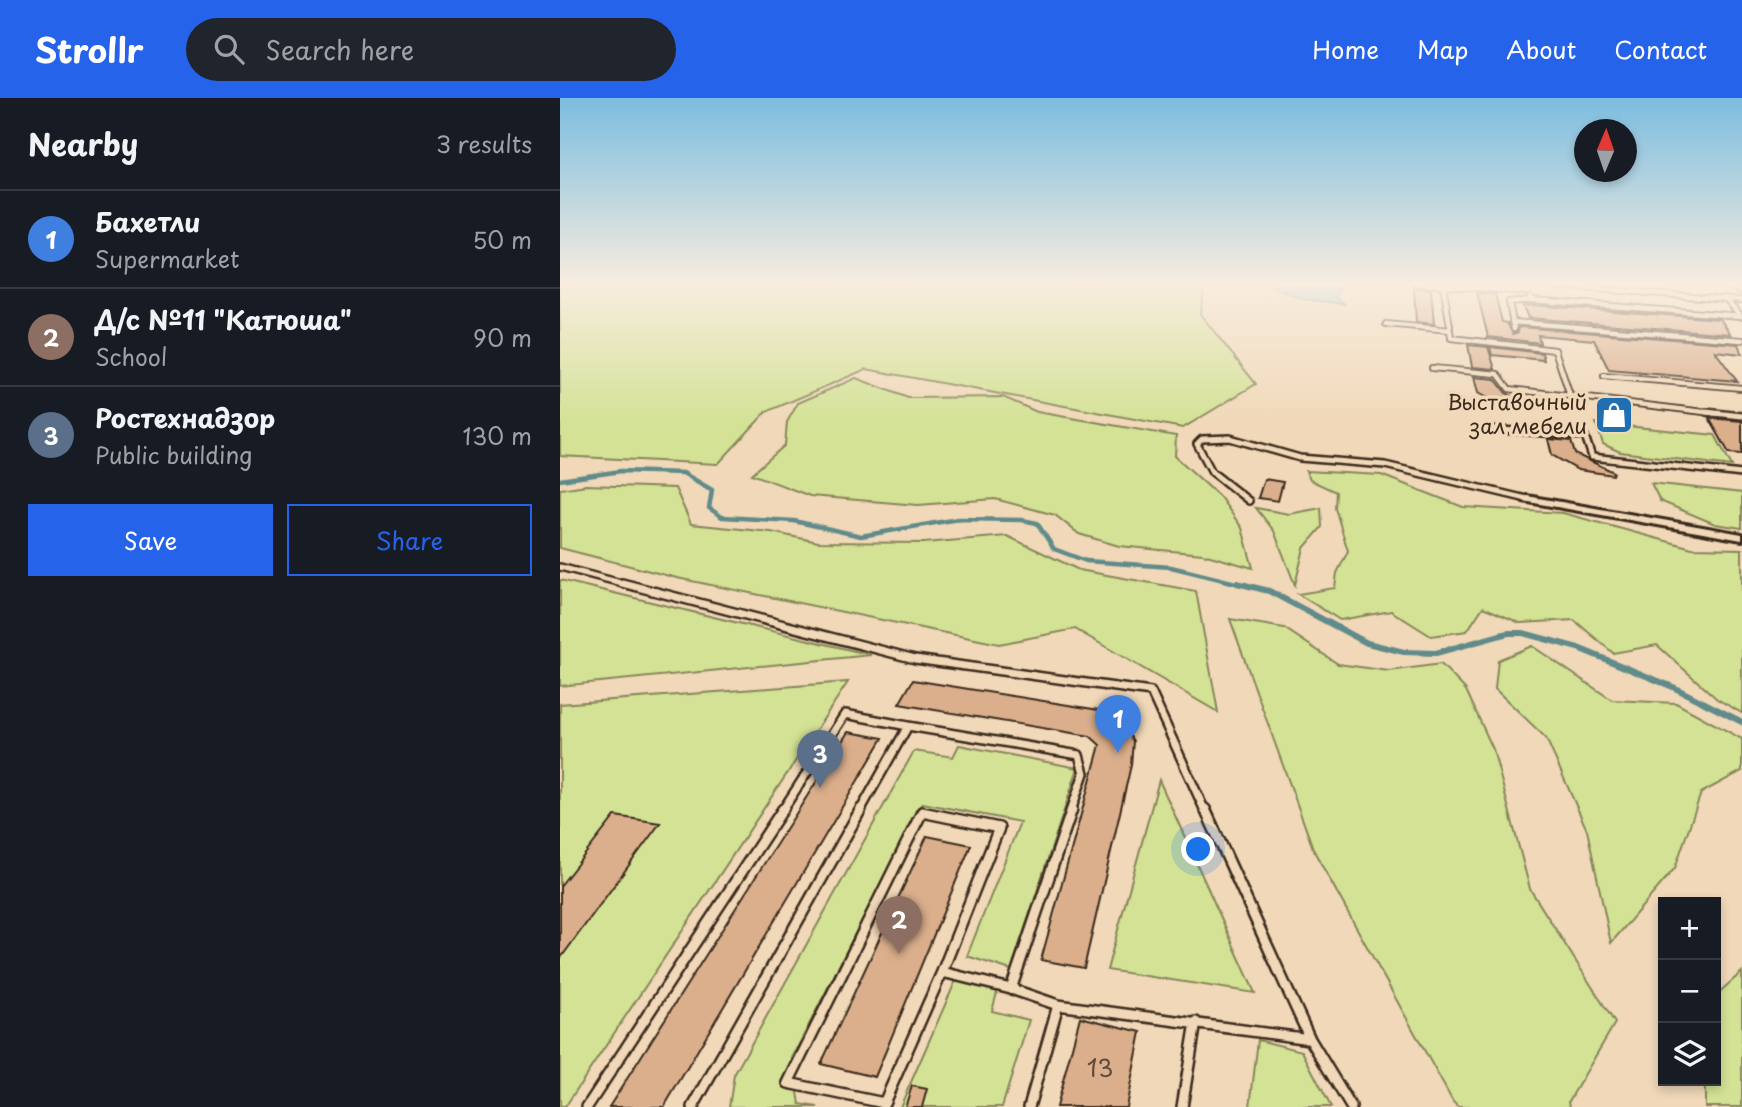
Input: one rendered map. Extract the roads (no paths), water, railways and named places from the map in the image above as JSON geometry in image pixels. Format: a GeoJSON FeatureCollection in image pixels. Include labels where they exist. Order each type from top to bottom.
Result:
{"type":"FeatureCollection","features":[{"type":"Feature","properties":{"kind":"street"},"geometry":{"type":"LineString","coordinates":[[1527,499],[1742,537]]}},
{"type":"Feature","properties":{"kind":"lane"},"geometry":{"type":"LineString","coordinates":[[1450,330],[1451,338],[1555,349],[1570,396]]}},
{"type":"Feature","properties":{"kind":"lane"},"geometry":{"type":"LineString","coordinates":[[1615,330],[1742,340]]}},
{"type":"Feature","properties":{"kind":"lane"},"geometry":{"type":"LineString","coordinates":[[1432,369],[1498,373],[1509,389],[1742,416]]}},
{"type":"Feature","properties":{"kind":"lane"},"geometry":{"type":"LineString","coordinates":[[1604,376],[1742,388]]}},
{"type":"Feature","properties":{"kind":"lane"},"geometry":{"type":"LineString","coordinates":[[1487,429],[1585,436],[1592,457],[1742,474]]}},
{"type":"Feature","properties":{"kind":"lane"},"geometry":{"type":"LineString","coordinates":[[1249,501],[1212,472],[1197,444],[1202,439],[1230,438],[1300,458],[1385,466],[1527,499]]}},
{"type":"Feature","properties":{"kind":"lane"},"geometry":{"type":"LineString","coordinates":[[560,567],[915,659],[1151,692],[1310,1039],[1351,1107]]}},
{"type":"Feature","properties":{"kind":"lane"},"geometry":{"type":"LineString","coordinates":[[587,1107],[845,714],[1079,755],[1084,773],[1011,989]]}},
{"type":"Feature","properties":{"kind":"lane"},"geometry":{"type":"LineString","coordinates":[[693,1107],[908,726]]}},
{"type":"Feature","properties":{"kind":"lane"},"geometry":{"type":"LineString","coordinates":[[922,811],[999,828],[942,972],[884,1103],[788,1083],[922,811]]}},
{"type":"Feature","properties":{"kind":"lane"},"geometry":{"type":"LineString","coordinates":[[942,972],[1011,989],[1058,1005],[1310,1039]]}},
{"type":"Feature","properties":{"kind":"lane"},"geometry":{"type":"LineString","coordinates":[[1029,1107],[1058,1005]]}},
{"type":"Feature","properties":{"kind":"lane"},"geometry":{"type":"LineString","coordinates":[[1182,1107],[1196,1022]]}},
{"type":"Feature","properties":{"kind":"waterway"},"geometry":{"type":"LineString","coordinates":[[560,480],[621,471],[683,473],[712,490],[709,508],[722,517],[794,521],[861,536],[958,519],[1022,520],[1037,523],[1054,549],[1086,561],[1171,567],[1244,585]]}},
{"type":"Feature","properties":{"kind":"waterway"},"geometry":{"type":"LineString","coordinates":[[1237,583],[1269,591],[1367,643],[1404,652],[1436,653],[1508,633],[1523,633],[1578,648],[1673,687],[1742,722]]}},
{"type":"Feature","properties":{"kind":"place","name":"Выставочный зал мебели"},"geometry":{"type":"Point","coordinates":[1614,415]}},
{"type":"Feature","properties":{"kind":"place","name":"Бахетли"},"geometry":{"type":"Point","coordinates":[1118,753]}},
{"type":"Feature","properties":{"kind":"place","name":"Ростехнадзор"},"geometry":{"type":"Point","coordinates":[820,788]}},
{"type":"Feature","properties":{"kind":"place","name":"Д/с №11 \"Катюша\""},"geometry":{"type":"Point","coordinates":[899,954]}}]}
